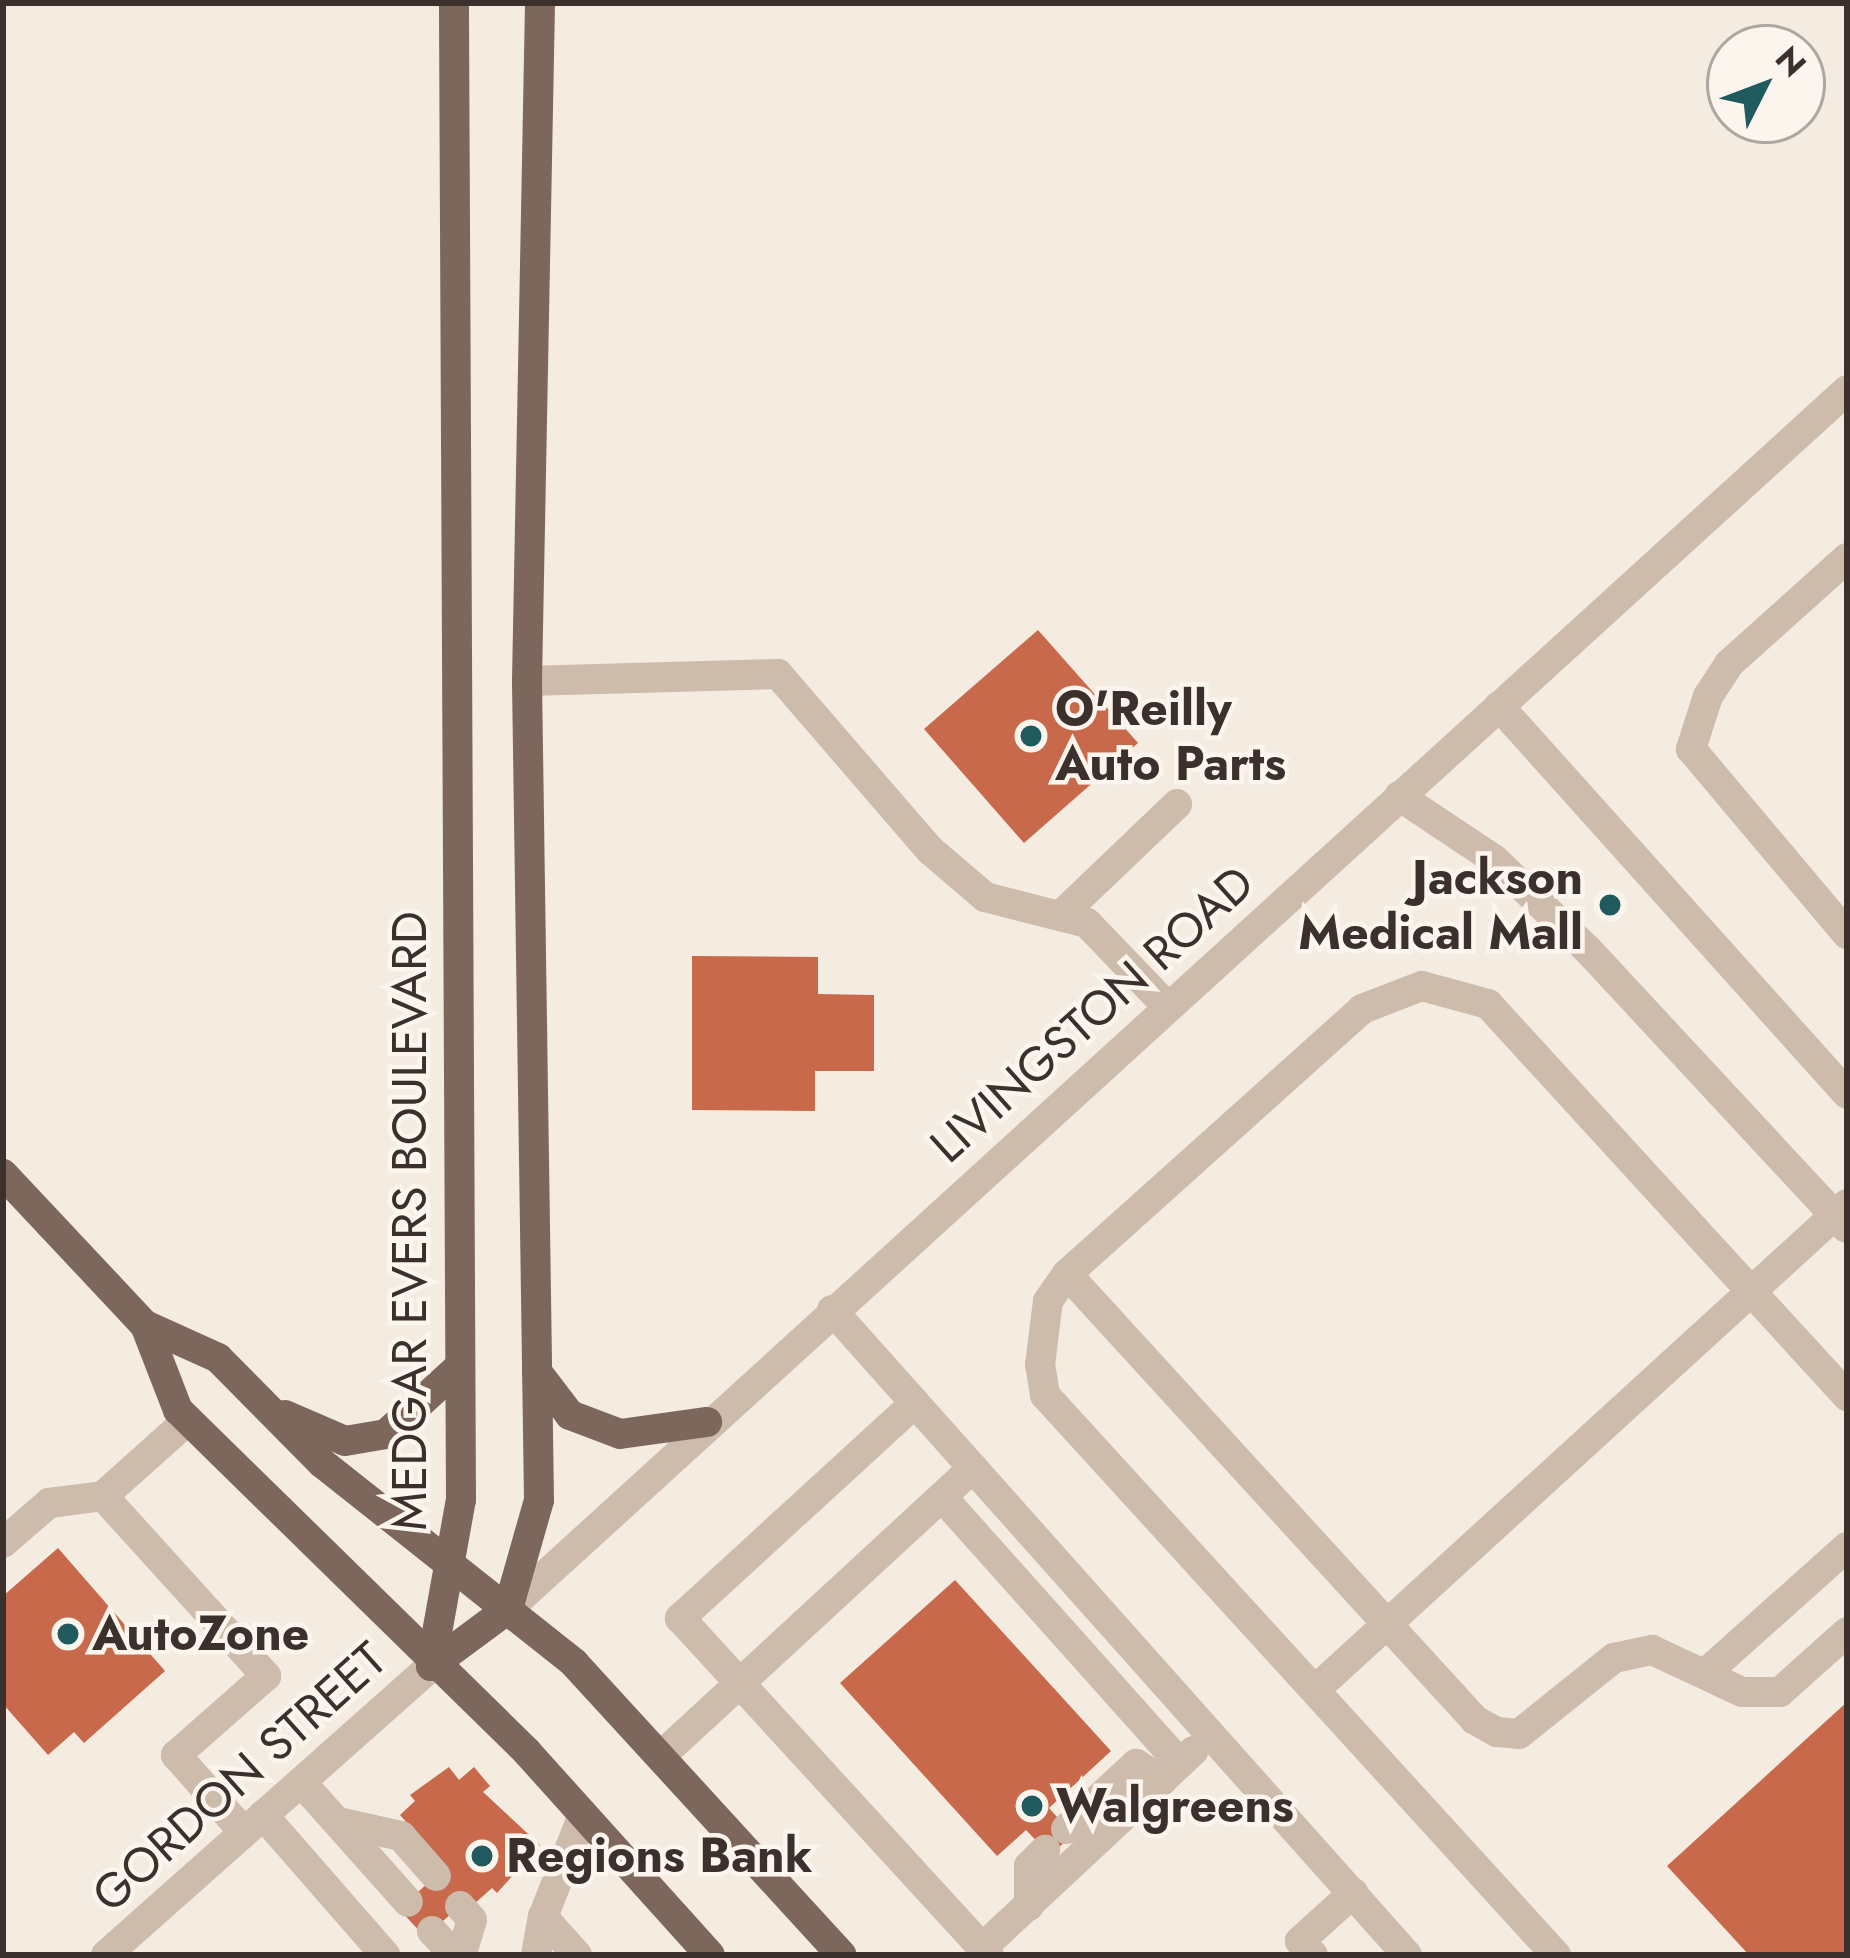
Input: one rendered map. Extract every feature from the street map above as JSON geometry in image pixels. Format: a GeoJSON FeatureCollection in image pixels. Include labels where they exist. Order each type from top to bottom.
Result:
{"type":"FeatureCollection","features":[{"type":"Feature","properties":{"kind":"main road","name":"MEDGAR EVERS BOULEVARD"},"geometry":{"type":"LineString","coordinates":[[431,1666],[453,1570],[457,1369],[454,3]]}},
{"type":"Feature","properties":{"kind":"main road"},"geometry":{"type":"LineString","coordinates":[[431,1666],[508,1609],[539,1500],[527,681],[540,3]]}},
{"type":"Feature","properties":{"kind":"main road"},"geometry":{"type":"LineString","coordinates":[[3,1174],[145,1325],[188,1420],[583,1815],[710,1955]]}},
{"type":"Feature","properties":{"kind":"main road"},"geometry":{"type":"LineString","coordinates":[[145,1325],[218,1358],[258,1401],[453,1570],[508,1609],[662,1754],[842,1955]]}},
{"type":"Feature","properties":{"kind":"main road"},"geometry":{"type":"LineString","coordinates":[[258,1401],[344,1441],[386,1434],[457,1369]]}},
{"type":"Feature","properties":{"kind":"main road"},"geometry":{"type":"LineString","coordinates":[[537,1372],[570,1415],[620,1434],[707,1421]]}},
{"type":"Feature","properties":{"kind":"street","name":"LIVINGSTON ROAD"},"geometry":{"type":"LineString","coordinates":[[508,1609],[707,1421],[1847,390]]}},
{"type":"Feature","properties":{"kind":"street"},"geometry":{"type":"LineString","coordinates":[[1847,558],[1729,664],[1708,696],[1690,749],[1847,934]]}},
{"type":"Feature","properties":{"kind":"street"},"geometry":{"type":"LineString","coordinates":[[527,681],[778,674],[930,850],[985,897],[1087,923],[1167,1006]]}},
{"type":"Feature","properties":{"kind":"street"},"geometry":{"type":"LineString","coordinates":[[1499,706],[1847,1094]]}},
{"type":"Feature","properties":{"kind":"street"},"geometry":{"type":"LineString","coordinates":[[1316,1689],[1751,1292],[1843,1216],[1495,860],[1399,796]]}},
{"type":"Feature","properties":{"kind":"street"},"geometry":{"type":"LineString","coordinates":[[1060,916],[1177,804]]}},
{"type":"Feature","properties":{"kind":"street"},"geometry":{"type":"LineString","coordinates":[[1556,1955],[1045,1395],[1040,1365],[1048,1301],[1067,1274],[1362,1009],[1422,986],[1488,1004],[1847,1396]]}},
{"type":"Feature","properties":{"kind":"street"},"geometry":{"type":"LineString","coordinates":[[1067,1274],[1475,1720],[1497,1732],[1519,1733],[1542,1721],[1614,1658],[1652,1650],[1742,1692],[1780,1692],[1847,1632]]}},
{"type":"Feature","properties":{"kind":"street"},"geometry":{"type":"LineString","coordinates":[[832,1310],[1407,1955]]}},
{"type":"Feature","properties":{"kind":"street"},"geometry":{"type":"LineString","coordinates":[[915,1403],[680,1618],[986,1952],[1212,1733]]}},
{"type":"Feature","properties":{"kind":"street"},"geometry":{"type":"LineString","coordinates":[[3,1543],[49,1503],[103,1496],[188,1420]]}},
{"type":"Feature","properties":{"kind":"street"},"geometry":{"type":"LineString","coordinates":[[662,1754],[974,1468]]}},
{"type":"Feature","properties":{"kind":"street"},"geometry":{"type":"LineString","coordinates":[[103,1496],[266,1676],[176,1755],[254,1824],[385,1955]]}},
{"type":"Feature","properties":{"kind":"street"},"geometry":{"type":"LineString","coordinates":[[942,1497],[1171,1772]]}},
{"type":"Feature","properties":{"kind":"street"},"geometry":{"type":"LineString","coordinates":[[1707,1672],[1847,1547]]}},
{"type":"Feature","properties":{"kind":"street","name":"GORDON STREET"},"geometry":{"type":"LineString","coordinates":[[106,1955],[431,1666]]}},
{"type":"Feature","properties":{"kind":"street"},"geometry":{"type":"LineString","coordinates":[[1029,1906],[1029,1866],[1136,1764],[1171,1772]]}},
{"type":"Feature","properties":{"kind":"street"},"geometry":{"type":"LineString","coordinates":[[302,1783],[408,1901]]}},
{"type":"Feature","properties":{"kind":"street"},"geometry":{"type":"LineString","coordinates":[[536,1955],[543,1917],[583,1815]]}},
{"type":"Feature","properties":{"kind":"street"},"geometry":{"type":"LineString","coordinates":[[338,1822],[401,1836],[436,1876]]}},
{"type":"Feature","properties":{"kind":"street"},"geometry":{"type":"LineString","coordinates":[[1299,1950],[1353,1893]]}},
{"type":"Feature","properties":{"kind":"street"},"geometry":{"type":"LineString","coordinates":[[432,1931],[458,1955],[472,1920],[460,1906]]}},
{"type":"Feature","properties":{"kind":"street"},"geometry":{"type":"LineString","coordinates":[[543,1917],[577,1955]]}},
{"type":"Feature","properties":{"kind":"building","name":"O'Reilly Auto Parts"},"geometry":{"type":"Polygon","coordinates":[[[1038,630],[1138,743],[1024,843],[924,729],[1038,630]]]}},
{"type":"Feature","properties":{"kind":"building"},"geometry":{"type":"Polygon","coordinates":[[[692,956],[818,957],[818,994],[874,995],[874,1071],[815,1071],[815,1111],[692,1110],[692,956]]]}},
{"type":"Feature","properties":{"kind":"building","name":"AutoZone"},"geometry":{"type":"Polygon","coordinates":[[[58,1548],[165,1671],[84,1743],[74,1732],[48,1755],[3,1704],[3,1596],[58,1548]]]}},
{"type":"Feature","properties":{"kind":"building","name":"Walgreens"},"geometry":{"type":"Polygon","coordinates":[[[955,1580],[1111,1751],[1049,1808],[1073,1835],[1050,1855],[1026,1830],[997,1856],[840,1683],[955,1580]]]}},
{"type":"Feature","properties":{"kind":"building"},"geometry":{"type":"Polygon","coordinates":[[[1847,1702],[1847,1955],[1749,1955],[1667,1866],[1847,1702]]]}},
{"type":"Feature","properties":{"kind":"building","name":"Regions Bank"},"geometry":{"type":"Polygon","coordinates":[[[449,1767],[459,1780],[474,1767],[490,1786],[483,1792],[540,1845],[497,1893],[492,1888],[474,1904],[469,1898],[425,1937],[399,1909],[446,1867],[400,1815],[415,1801],[410,1795],[449,1767]]]}},
{"type":"Feature","properties":{"kind":"place","name":"O'Reilly Auto Parts"},"geometry":{"type":"Point","coordinates":[1031,736]}},
{"type":"Feature","properties":{"kind":"place","name":"Jackson Medical Mall"},"geometry":{"type":"Point","coordinates":[1610,905]}},
{"type":"Feature","properties":{"kind":"place","name":"AutoZone"},"geometry":{"type":"Point","coordinates":[68,1634]}},
{"type":"Feature","properties":{"kind":"place","name":"Walgreens"},"geometry":{"type":"Point","coordinates":[1032,1806]}},
{"type":"Feature","properties":{"kind":"place","name":"Regions Bank"},"geometry":{"type":"Point","coordinates":[482,1856]}}]}
